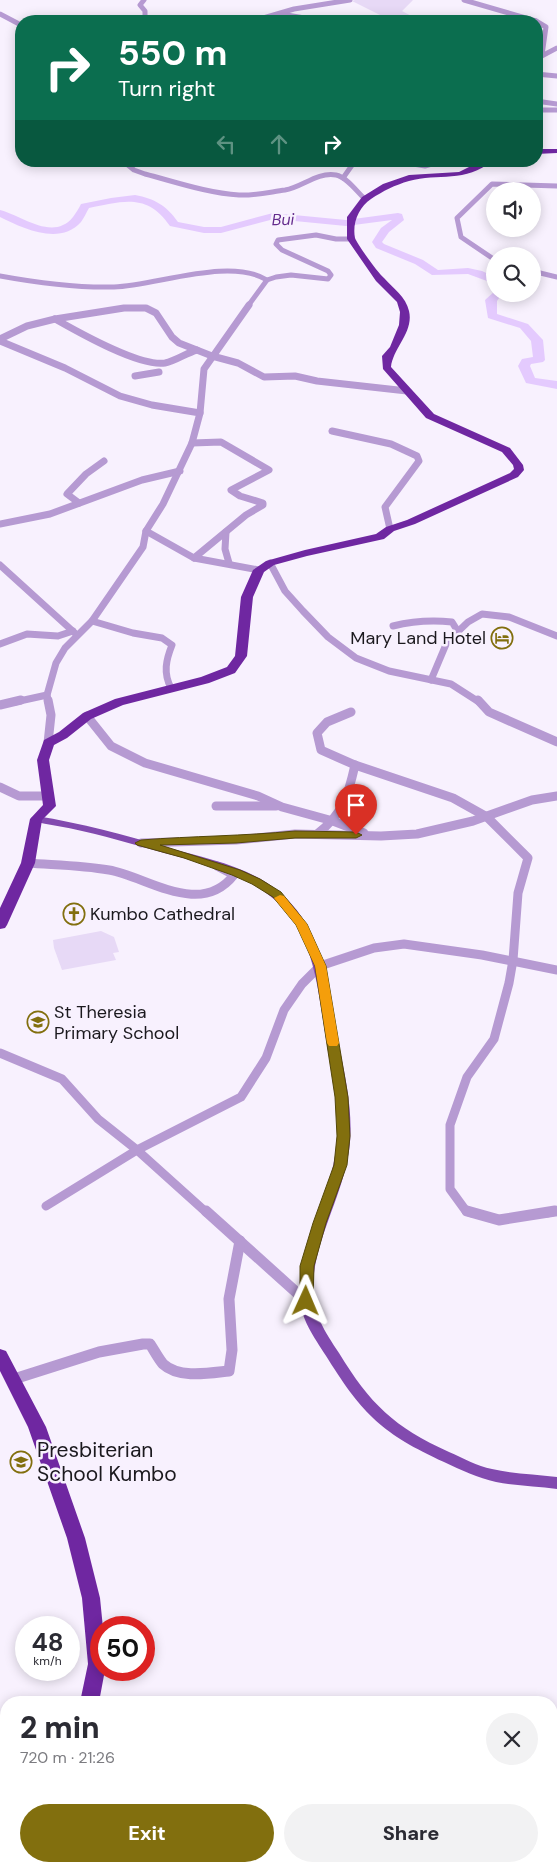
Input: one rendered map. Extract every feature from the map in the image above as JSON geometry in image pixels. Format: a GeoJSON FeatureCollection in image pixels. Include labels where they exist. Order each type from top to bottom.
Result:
{"type":"FeatureCollection","features":[{"type":"Feature","properties":{"kind":"highway"},"geometry":{"type":"LineString","coordinates":[[543,152],[557,151]]}},
{"type":"Feature","properties":{"kind":"highway"},"geometry":{"type":"LineString","coordinates":[[0,925],[5,900],[28,863],[36,819],[50,806],[43,760],[48,743],[63,735],[87,716],[119,702],[205,680],[231,670],[241,656],[247,597],[259,570],[270,563],[326,548],[380,537],[390,529],[459,501],[514,475],[519,470],[518,465],[506,450],[430,416],[386,367],[387,356],[394,348],[404,325],[405,312],[400,301],[379,279],[351,239],[351,221],[365,199],[386,186],[409,178],[461,174],[476,167]]}},
{"type":"Feature","properties":{"kind":"highway"},"geometry":{"type":"LineString","coordinates":[[0,1355],[37,1427],[76,1538],[91,1598],[97,1664],[91,1696]]}},
{"type":"Feature","properties":{"kind":"main road"},"geometry":{"type":"LineString","coordinates":[[36,819],[77,825],[141,843],[216,866],[256,881],[277,895],[301,924],[320,966],[342,1097],[343,1136],[340,1165],[319,1223],[307,1266],[306,1301],[316,1326],[343,1372],[370,1410],[397,1433],[432,1452],[488,1474],[557,1483]]}},
{"type":"Feature","properties":{"kind":"street"},"geometry":{"type":"LineString","coordinates":[[144,0],[140,5],[145,11],[145,15]]}},
{"type":"Feature","properties":{"kind":"street"},"geometry":{"type":"LineString","coordinates":[[272,15],[310,6],[350,0]]}},
{"type":"Feature","properties":{"kind":"street"},"geometry":{"type":"LineString","coordinates":[[464,0],[515,15]]}},
{"type":"Feature","properties":{"kind":"street"},"geometry":{"type":"LineString","coordinates":[[279,13],[290,15]]}},
{"type":"Feature","properties":{"kind":"street"},"geometry":{"type":"LineString","coordinates":[[0,14],[15,22]]}},
{"type":"Feature","properties":{"kind":"street"},"geometry":{"type":"LineString","coordinates":[[543,25],[546,27],[543,52]]}},
{"type":"Feature","properties":{"kind":"street"},"geometry":{"type":"LineString","coordinates":[[544,48],[556,48]]}},
{"type":"Feature","properties":{"kind":"street"},"geometry":{"type":"LineString","coordinates":[[543,54],[556,48]]}},
{"type":"Feature","properties":{"kind":"street"},"geometry":{"type":"LineString","coordinates":[[543,75],[557,76]]}},
{"type":"Feature","properties":{"kind":"street"},"geometry":{"type":"LineString","coordinates":[[543,102],[557,104]]}},
{"type":"Feature","properties":{"kind":"street"},"geometry":{"type":"LineString","coordinates":[[543,110],[557,110]]}},
{"type":"Feature","properties":{"kind":"street"},"geometry":{"type":"LineString","coordinates":[[130,167],[145,174],[228,194],[286,190],[327,174],[343,178],[365,199]]}},
{"type":"Feature","properties":{"kind":"street"},"geometry":{"type":"LineString","coordinates":[[343,178],[349,167]]}},
{"type":"Feature","properties":{"kind":"street"},"geometry":{"type":"LineString","coordinates":[[486,254],[462,237],[457,218],[492,184],[557,186]]}},
{"type":"Feature","properties":{"kind":"street"},"geometry":{"type":"LineString","coordinates":[[0,276],[57,285],[106,287],[140,284],[210,270],[234,270],[265,278],[300,275],[328,279],[332,275],[328,271],[282,250],[276,244],[278,240],[316,235],[336,239],[351,239]]}},
{"type":"Feature","properties":{"kind":"street"},"geometry":{"type":"LineString","coordinates":[[541,273],[557,277]]}},
{"type":"Feature","properties":{"kind":"street"},"geometry":{"type":"LineString","coordinates":[[48,743],[51,715],[47,695],[56,663],[75,633],[92,621],[143,546],[146,531],[163,504],[192,443],[200,412],[204,370],[265,278]]}},
{"type":"Feature","properties":{"kind":"street"},"geometry":{"type":"LineString","coordinates":[[0,340],[27,326],[55,319],[124,308],[146,308],[156,313],[172,337],[179,343],[212,356],[238,363],[264,377],[295,376],[317,381],[407,391]]}},
{"type":"Feature","properties":{"kind":"street"},"geometry":{"type":"LineString","coordinates":[[55,319],[79,333],[146,362],[164,364],[197,350]]}},
{"type":"Feature","properties":{"kind":"street"},"geometry":{"type":"LineString","coordinates":[[0,340],[65,368],[120,396],[152,405],[200,412]]}},
{"type":"Feature","properties":{"kind":"street"},"geometry":{"type":"LineString","coordinates":[[135,376],[160,375],[164,364]]}},
{"type":"Feature","properties":{"kind":"street"},"geometry":{"type":"LineString","coordinates":[[332,431],[391,444],[417,456],[419,461],[386,508],[390,529]]}},
{"type":"Feature","properties":{"kind":"street"},"geometry":{"type":"LineString","coordinates":[[192,443],[221,442],[269,470],[232,487],[232,492],[242,497],[257,500],[263,503],[263,505],[246,515],[194,558]]}},
{"type":"Feature","properties":{"kind":"street"},"geometry":{"type":"LineString","coordinates":[[79,503],[68,494],[86,474],[104,461]]}},
{"type":"Feature","properties":{"kind":"street"},"geometry":{"type":"LineString","coordinates":[[0,524],[41,516],[142,480],[180,471]]}},
{"type":"Feature","properties":{"kind":"street"},"geometry":{"type":"LineString","coordinates":[[146,531],[194,558],[259,570]]}},
{"type":"Feature","properties":{"kind":"street"},"geometry":{"type":"LineString","coordinates":[[226,532],[225,549],[229,563]]}},
{"type":"Feature","properties":{"kind":"street"},"geometry":{"type":"LineString","coordinates":[[270,563],[285,590],[303,611],[328,637],[356,658],[389,671],[451,684],[476,698],[489,712],[557,742]]}},
{"type":"Feature","properties":{"kind":"street"},"geometry":{"type":"LineString","coordinates":[[0,565],[75,633]]}},
{"type":"Feature","properties":{"kind":"street"},"geometry":{"type":"LineString","coordinates":[[431,680],[447,642],[458,630],[482,614],[509,617],[557,636]]}},
{"type":"Feature","properties":{"kind":"street"},"geometry":{"type":"LineString","coordinates":[[394,626],[415,620],[433,619],[468,622]]}},
{"type":"Feature","properties":{"kind":"street"},"geometry":{"type":"LineString","coordinates":[[92,621],[133,633],[162,638],[172,645],[167,656],[165,676],[171,688]]}},
{"type":"Feature","properties":{"kind":"street"},"geometry":{"type":"LineString","coordinates":[[452,622],[458,630]]}},
{"type":"Feature","properties":{"kind":"street"},"geometry":{"type":"LineString","coordinates":[[0,644],[27,634],[58,636],[75,633]]}},
{"type":"Feature","properties":{"kind":"street"},"geometry":{"type":"LineString","coordinates":[[0,705],[47,695]]}},
{"type":"Feature","properties":{"kind":"street"},"geometry":{"type":"LineString","coordinates":[[351,712],[327,722],[317,733],[322,750],[355,766],[453,798],[487,817],[528,858],[517,900],[513,960],[494,1039],[467,1077],[450,1125],[450,1189],[466,1211],[499,1220],[557,1211]]}},
{"type":"Feature","properties":{"kind":"street"},"geometry":{"type":"LineString","coordinates":[[87,716],[111,746],[145,763],[258,796],[371,836]]}},
{"type":"Feature","properties":{"kind":"street"},"geometry":{"type":"LineString","coordinates":[[317,834],[333,821],[351,784],[355,766]]}},
{"type":"Feature","properties":{"kind":"street"},"geometry":{"type":"LineString","coordinates":[[0,787],[19,796],[49,796]]}},
{"type":"Feature","properties":{"kind":"street"},"geometry":{"type":"LineString","coordinates":[[141,843],[317,834],[371,836],[417,834],[487,817],[532,800],[557,796]]}},
{"type":"Feature","properties":{"kind":"street"},"geometry":{"type":"LineString","coordinates":[[216,806],[282,806]]}},
{"type":"Feature","properties":{"kind":"street"},"geometry":{"type":"LineString","coordinates":[[28,863],[81,866],[120,872],[182,894],[201,894],[230,882],[234,876],[216,866]]}},
{"type":"Feature","properties":{"kind":"street"},"geometry":{"type":"LineString","coordinates":[[46,1206],[137,1150],[241,1097],[266,1058],[284,1010],[302,984],[320,966],[374,948],[404,944],[513,960],[557,970]]}},
{"type":"Feature","properties":{"kind":"street"},"geometry":{"type":"LineString","coordinates":[[0,1053],[62,1079],[98,1119],[137,1150],[306,1301]]}},
{"type":"Feature","properties":{"kind":"street"},"geometry":{"type":"LineString","coordinates":[[14,1379],[98,1352],[150,1344],[167,1367],[179,1371],[203,1374],[229,1371],[234,1346],[228,1317],[232,1278],[240,1241]]}},
{"type":"Feature","properties":{"kind":"shaded area"},"geometry":{"type":"Polygon","coordinates":[[[413,0],[402,11],[410,15],[380,15],[352,1],[413,0]]]}},
{"type":"Feature","properties":{"kind":"shaded area"},"geometry":{"type":"Polygon","coordinates":[[[101,931],[114,937],[119,952],[113,953],[116,960],[62,970],[53,940],[101,931]]]}},
{"type":"Feature","properties":{"kind":"waterway","name":"Bui"},"geometry":{"type":"LineString","coordinates":[[0,213],[23,224],[49,231],[63,228],[76,221],[85,206],[135,198],[146,200],[156,205],[166,212],[174,224],[204,230],[221,230],[241,226],[273,216],[346,223],[398,216],[399,220],[385,230],[377,242],[380,246],[419,262],[436,273],[468,271],[486,277]]}},
{"type":"Feature","properties":{"kind":"waterway","name":"Bui"},"geometry":{"type":"LineString","coordinates":[[491,302],[492,316],[524,326],[537,340],[539,360],[526,361],[524,366],[530,381],[557,385]]}},
{"type":"Feature","properties":{"kind":"slow traffic"},"geometry":{"type":"LineString","coordinates":[[280,898],[301,924],[320,966],[333,1043]]}},
{"type":"Feature","properties":{"kind":"place","name":"Mary Land Hotel"},"geometry":{"type":"Point","coordinates":[502,638]}},
{"type":"Feature","properties":{"kind":"place","name":"Kumbo Cathedral"},"geometry":{"type":"Point","coordinates":[74,914]}},
{"type":"Feature","properties":{"kind":"place","name":"St Theresia Primary School"},"geometry":{"type":"Point","coordinates":[38,1022]}},
{"type":"Feature","properties":{"kind":"place","name":"Presbiterian School Kumbo"},"geometry":{"type":"Point","coordinates":[21,1462]}},
{"type":"Feature","properties":{"kind":"route"},"geometry":{"type":"LineString","coordinates":[[306,1301],[307,1266],[319,1223],[340,1165],[343,1136],[342,1097],[320,966],[301,924],[277,895],[256,881],[236,872],[141,843],[236,840],[295,834],[356,835]]}}]}
